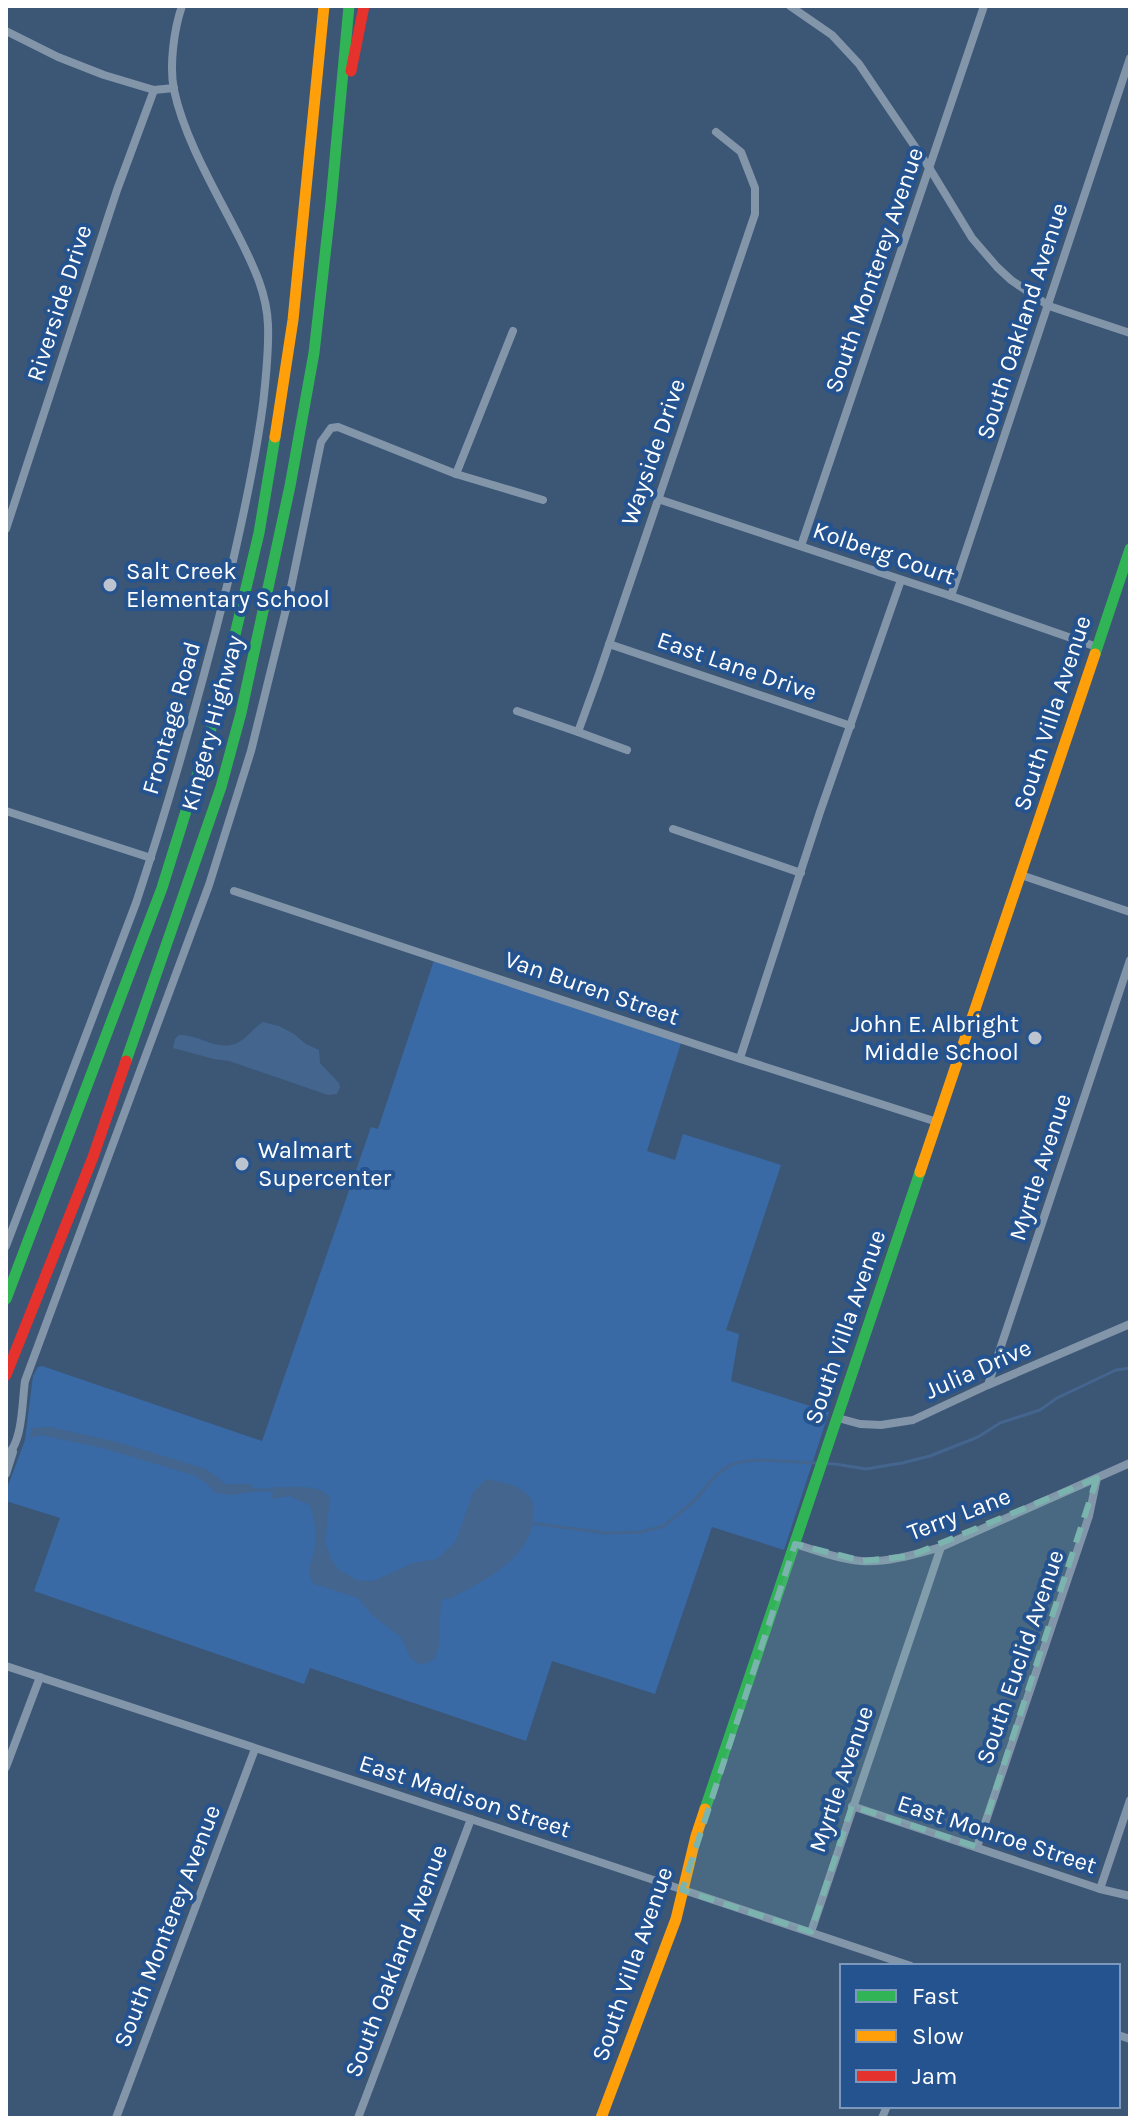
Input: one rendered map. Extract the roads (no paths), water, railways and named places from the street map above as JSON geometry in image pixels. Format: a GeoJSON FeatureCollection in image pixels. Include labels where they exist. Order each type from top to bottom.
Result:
{"type":"FeatureCollection","features":[{"type":"Feature","properties":{"kind":"main road"},"geometry":{"type":"LineString","coordinates":[[315,6],[318,75]]}},
{"type":"Feature","properties":{"kind":"main road","name":"Kingery Highway"},"geometry":{"type":"LineString","coordinates":[[6,1299],[162,888],[225,677],[259,533],[285,380],[324,6]]}},
{"type":"Feature","properties":{"kind":"main road","name":"Kingery Highway"},"geometry":{"type":"LineString","coordinates":[[6,1375],[93,1157],[221,787],[258,637],[302,429],[331,202],[349,6]]}},
{"type":"Feature","properties":{"kind":"main road"},"geometry":{"type":"LineString","coordinates":[[331,202],[364,6]]}},
{"type":"Feature","properties":{"kind":"main road","name":"South Villa Avenue"},"geometry":{"type":"LineString","coordinates":[[601,2118],[676,1919],[696,1836],[1130,549]]}},
{"type":"Feature","properties":{"kind":"street","name":"Frontage Road"},"geometry":{"type":"LineString","coordinates":[[6,1246],[151,858],[191,726],[243,522],[258,441],[269,354],[265,300],[258,275],[190,138],[174,88],[174,41],[182,6]]}},
{"type":"Feature","properties":{"kind":"street"},"geometry":{"type":"LineString","coordinates":[[790,6],[825,29],[859,64],[972,238],[1011,280],[1049,306],[1130,333]]}},
{"type":"Feature","properties":{"kind":"street","name":"South Monterey Avenue"},"geometry":{"type":"LineString","coordinates":[[801,546],[984,6]]}},
{"type":"Feature","properties":{"kind":"street"},"geometry":{"type":"LineString","coordinates":[[6,31],[58,57],[104,75],[154,90],[174,88]]}},
{"type":"Feature","properties":{"kind":"street","name":"South Oakland Avenue"},"geometry":{"type":"LineString","coordinates":[[951,596],[1130,58]]}},
{"type":"Feature","properties":{"kind":"street","name":"Riverside Drive"},"geometry":{"type":"LineString","coordinates":[[6,529],[117,190],[154,90]]}},
{"type":"Feature","properties":{"kind":"street","name":"Wayside Drive"},"geometry":{"type":"LineString","coordinates":[[578,732],[755,214],[755,188],[741,152],[716,132]]}},
{"type":"Feature","properties":{"kind":"street"},"geometry":{"type":"LineString","coordinates":[[456,474],[513,331]]}},
{"type":"Feature","properties":{"kind":"street"},"geometry":{"type":"LineString","coordinates":[[6,1474],[10,1454],[18,1440],[25,1381],[209,885],[251,751],[289,597],[321,442],[331,428],[338,427],[456,474],[543,500]]}},
{"type":"Feature","properties":{"kind":"street","name":"Kolberg Court"},"geometry":{"type":"LineString","coordinates":[[658,499],[1097,647]]}},
{"type":"Feature","properties":{"kind":"street"},"geometry":{"type":"LineString","coordinates":[[740,1058],[901,580]]}},
{"type":"Feature","properties":{"kind":"street","name":"East Lane Drive"},"geometry":{"type":"LineString","coordinates":[[609,644],[851,726]]}},
{"type":"Feature","properties":{"kind":"street"},"geometry":{"type":"LineString","coordinates":[[517,711],[627,750]]}},
{"type":"Feature","properties":{"kind":"street"},"geometry":{"type":"LineString","coordinates":[[6,811],[151,858]]}},
{"type":"Feature","properties":{"kind":"street"},"geometry":{"type":"LineString","coordinates":[[673,829],[801,873]]}},
{"type":"Feature","properties":{"kind":"street"},"geometry":{"type":"LineString","coordinates":[[1021,875],[1130,912]]}},
{"type":"Feature","properties":{"kind":"street","name":"Van Buren Street"},"geometry":{"type":"LineString","coordinates":[[234,891],[937,1122]]}},
{"type":"Feature","properties":{"kind":"street","name":"Myrtle Avenue"},"geometry":{"type":"LineString","coordinates":[[988,1385],[1130,960]]}},
{"type":"Feature","properties":{"kind":"street","name":"Julia Drive"},"geometry":{"type":"LineString","coordinates":[[838,1418],[881,1425],[913,1420],[1130,1324]]}},
{"type":"Feature","properties":{"kind":"street","name":"Terry Lane"},"geometry":{"type":"LineString","coordinates":[[795,1544],[836,1557],[863,1561],[910,1556],[941,1547],[1130,1463]]}},
{"type":"Feature","properties":{"kind":"street","name":"South Euclid Avenue"},"geometry":{"type":"LineString","coordinates":[[977,1847],[1089,1516],[1097,1478]]}},
{"type":"Feature","properties":{"kind":"street","name":"Myrtle Avenue"},"geometry":{"type":"LineString","coordinates":[[811,1932],[941,1547]]}},
{"type":"Feature","properties":{"kind":"street","name":"East Madison Street"},"geometry":{"type":"LineString","coordinates":[[6,1666],[905,1964]]}},
{"type":"Feature","properties":{"kind":"street"},"geometry":{"type":"LineString","coordinates":[[6,1767],[40,1677]]}},
{"type":"Feature","properties":{"kind":"street","name":"South Monterey Avenue"},"geometry":{"type":"LineString","coordinates":[[116,2118],[255,1749]]}},
{"type":"Feature","properties":{"kind":"street"},"geometry":{"type":"LineString","coordinates":[[1100,1889],[1130,1800]]}},
{"type":"Feature","properties":{"kind":"street","name":"East Monroe Street"},"geometry":{"type":"LineString","coordinates":[[852,1806],[1100,1889],[1130,1896]]}},
{"type":"Feature","properties":{"kind":"street","name":"South Oakland Avenue"},"geometry":{"type":"LineString","coordinates":[[358,2118],[471,1819]]}},
{"type":"Feature","properties":{"kind":"waterway"},"geometry":{"type":"LineString","coordinates":[[530,1523],[606,1533],[641,1532],[664,1526],[730,1465],[763,1460],[866,1469],[902,1463],[930,1456],[978,1437],[1000,1423],[1040,1410],[1057,1398],[1116,1370],[1130,1368]]}},
{"type":"Feature","properties":{"kind":"waterway"},"geometry":{"type":"LineString","coordinates":[[252,1490],[273,1490]]}},
{"type":"Feature","properties":{"kind":"place","name":"Salt Creek Elementary School"},"geometry":{"type":"Point","coordinates":[110,585]}},
{"type":"Feature","properties":{"kind":"place","name":"John E. Albright Middle School"},"geometry":{"type":"Point","coordinates":[1035,1038]}},
{"type":"Feature","properties":{"kind":"place","name":"Walmart Supercenter"},"geometry":{"type":"Point","coordinates":[242,1164]}}]}
